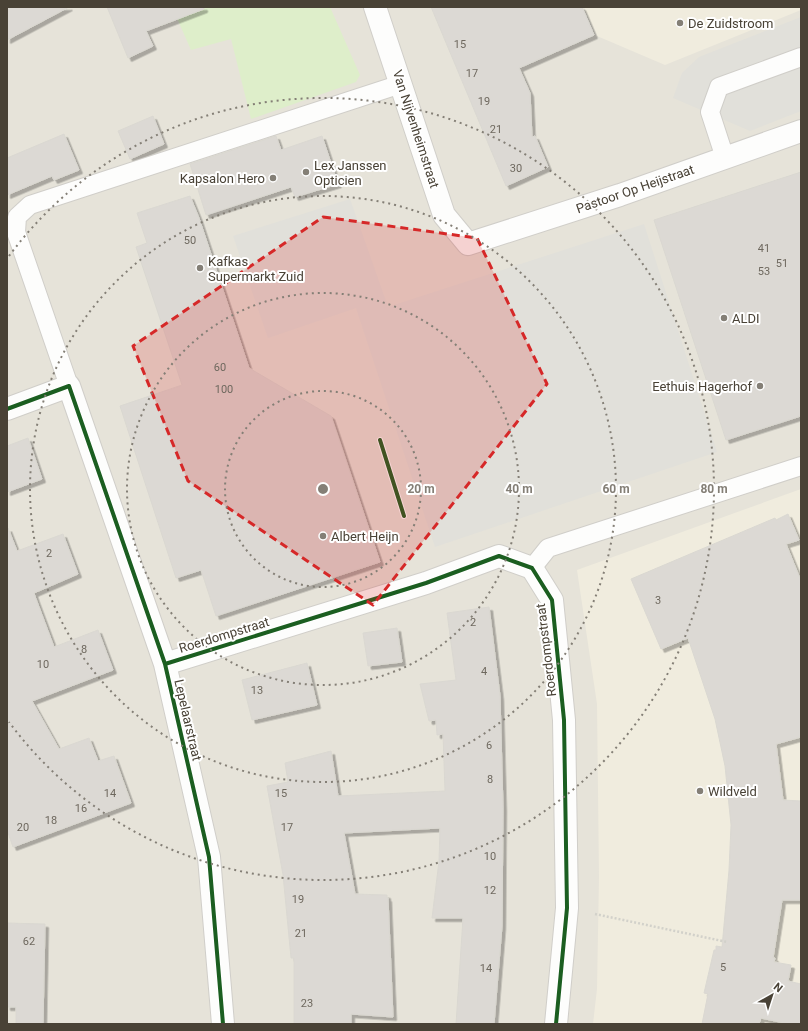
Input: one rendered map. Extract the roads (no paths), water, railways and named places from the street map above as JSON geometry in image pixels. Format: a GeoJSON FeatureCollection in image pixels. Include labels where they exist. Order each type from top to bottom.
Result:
{"type":"FeatureCollection","features":[{"type":"Feature","properties":{"kind":"street","name":"Van Nijvenheimstraat"},"geometry":{"type":"LineString","coordinates":[[375,7],[444,215],[468,244]]}},
{"type":"Feature","properties":{"kind":"street","name":"Pastoor Op Heijstraat"},"geometry":{"type":"LineString","coordinates":[[468,244],[620,195],[801,131]]}},
{"type":"Feature","properties":{"kind":"street"},"geometry":{"type":"LineString","coordinates":[[7,409],[69,386]]}},
{"type":"Feature","properties":{"kind":"street","name":"Lepelaarstraat"},"geometry":{"type":"LineString","coordinates":[[69,386],[165,664],[209,857],[223,1024]]}},
{"type":"Feature","properties":{"kind":"street","name":"Roerdompstraat"},"geometry":{"type":"LineString","coordinates":[[165,664],[419,585],[499,556],[532,568],[552,600],[564,720],[567,908],[556,1024]]}},
{"type":"Feature","properties":{"kind":"lane"},"geometry":{"type":"LineString","coordinates":[[725,158],[710,112],[719,87],[801,57]]}},
{"type":"Feature","properties":{"kind":"lane"},"geometry":{"type":"LineString","coordinates":[[69,386],[16,232],[17,218],[30,205],[401,84]]}},
{"type":"Feature","properties":{"kind":"lane"},"geometry":{"type":"LineString","coordinates":[[532,568],[548,548],[801,466]]}},
{"type":"Feature","properties":{"kind":"place","name":"De Zuidstroom"},"geometry":{"type":"Point","coordinates":[680,23]}},
{"type":"Feature","properties":{"kind":"place","name":"Lex Janssen Opticien"},"geometry":{"type":"Point","coordinates":[306,172]}},
{"type":"Feature","properties":{"kind":"place","name":"Kapsalon Hero"},"geometry":{"type":"Point","coordinates":[273,178]}},
{"type":"Feature","properties":{"kind":"place","name":"Kafkas Supermarkt Zuid"},"geometry":{"type":"Point","coordinates":[200,268]}},
{"type":"Feature","properties":{"kind":"place","name":"ALDI"},"geometry":{"type":"Point","coordinates":[724,318]}},
{"type":"Feature","properties":{"kind":"place","name":"Eethuis Hagerhof"},"geometry":{"type":"Point","coordinates":[760,386]}},
{"type":"Feature","properties":{"kind":"place","name":"Albert Heijn"},"geometry":{"type":"Point","coordinates":[323,536]}},
{"type":"Feature","properties":{"kind":"place","name":"Wildveld"},"geometry":{"type":"Point","coordinates":[700,791]}}]}
